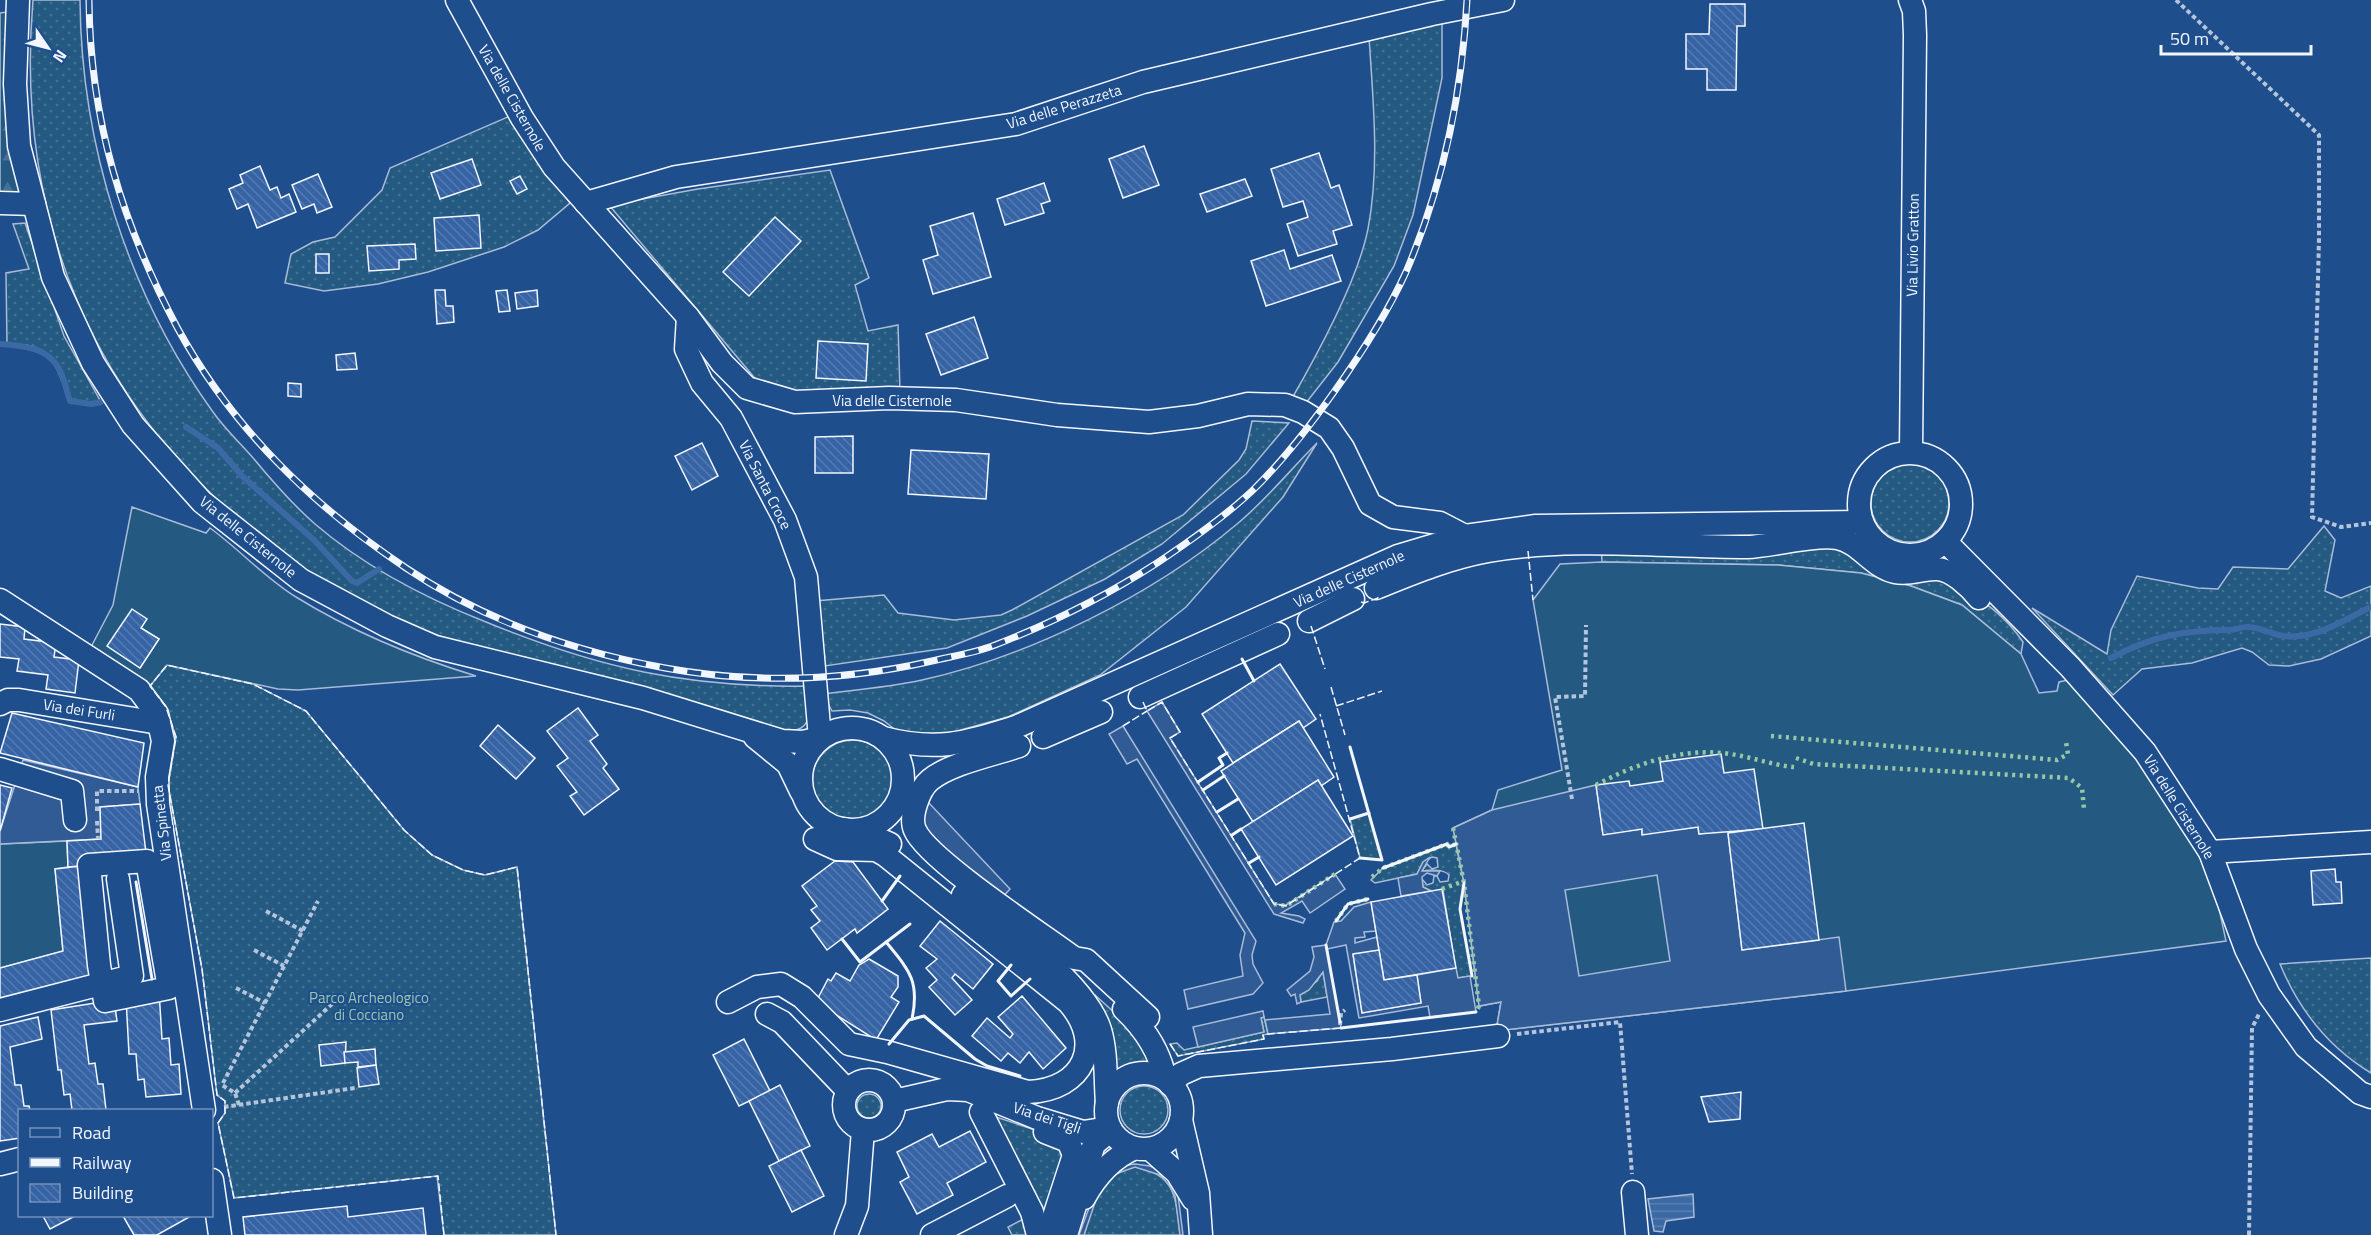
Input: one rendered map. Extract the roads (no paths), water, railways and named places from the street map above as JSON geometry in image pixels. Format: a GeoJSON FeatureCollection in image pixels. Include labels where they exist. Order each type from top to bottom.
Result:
{"type":"FeatureCollection","features":[{"type":"Feature","properties":{"kind":"street","name":"Via delle Cisternole"},"geometry":{"type":"LineString","coordinates":[[18,0],[15,84],[19,146],[53,277],[93,363],[133,425],[202,502],[247,540],[301,580],[387,626],[435,647],[643,698],[782,741],[803,742],[820,738]]}},
{"type":"Feature","properties":{"kind":"street","name":"Via delle Cisternole"},"geometry":{"type":"LineString","coordinates":[[457,0],[522,118],[554,167],[688,317],[722,363],[747,388],[795,402],[889,399],[956,400],[1057,415],[1149,422],[1198,416],[1248,404],[1285,405],[1303,412],[1329,428],[1343,448],[1370,504],[1393,517],[1440,523],[1465,536]]}},
{"type":"Feature","properties":{"kind":"street","name":"Via delle Perazzeta"},"geometry":{"type":"LineString","coordinates":[[586,203],[676,177],[1016,124],[1143,82],[1432,14],[1503,0]]}},
{"type":"Feature","properties":{"kind":"street","name":"Via Livio Gratton"},"geometry":{"type":"LineString","coordinates":[[1910,0],[1914,11],[1915,37],[1911,452]]}},
{"type":"Feature","properties":{"kind":"street","name":"Via Livio Gratton"},"geometry":{"type":"LineString","coordinates":[[1915,37],[1920,0]]}},
{"type":"Feature","properties":{"kind":"street"},"geometry":{"type":"LineString","coordinates":[[0,203],[34,204]]}},
{"type":"Feature","properties":{"kind":"street","name":"Via Santa Croce"},"geometry":{"type":"LineString","coordinates":[[688,317],[686,349],[702,383],[731,418],[785,520],[806,577],[820,738]]}},
{"type":"Feature","properties":{"kind":"street"},"geometry":{"type":"LineString","coordinates":[[1911,452],[1933,457],[1944,464],[1955,478],[1961,494],[1961,516],[1952,535],[1934,550],[1919,556],[1892,553],[1872,540],[1869,522],[1858,502],[1860,489],[1873,468],[1889,456],[1911,452]]}},
{"type":"Feature","properties":{"kind":"street","name":"Via delle Cisternole"},"geometry":{"type":"LineString","coordinates":[[883,738],[914,746],[1031,738],[1398,556],[1465,536],[1536,526],[1869,522]]}},
{"type":"Feature","properties":{"kind":"street"},"geometry":{"type":"LineString","coordinates":[[1376,588],[1466,556],[1527,546],[1601,543],[1770,546],[1837,538],[1852,544],[1878,565],[1893,571],[1910,573],[1932,569],[1943,570],[1971,588],[2017,632]]}},
{"type":"Feature","properties":{"kind":"street","name":"Via delle Cisternole"},"geometry":{"type":"LineString","coordinates":[[1945,541],[2070,667],[2145,752],[2210,852],[2246,949],[2269,995],[2306,1047],[2360,1093],[2371,1097]]}},
{"type":"Feature","properties":{"kind":"street"},"geometry":{"type":"LineString","coordinates":[[1309,621],[1353,599]]}},
{"type":"Feature","properties":{"kind":"street","name":"Via Spinetta"},"geometry":{"type":"LineString","coordinates":[[0,600],[139,690],[157,714],[163,741],[157,792],[184,983],[211,1109]]}},
{"type":"Feature","properties":{"kind":"street"},"geometry":{"type":"LineString","coordinates":[[1140,697],[1278,634]]}},
{"type":"Feature","properties":{"kind":"street","name":"Via dei Furli"},"geometry":{"type":"LineString","coordinates":[[0,704],[8,700],[19,700],[159,723]]}},
{"type":"Feature","properties":{"kind":"street"},"geometry":{"type":"LineString","coordinates":[[1101,712],[942,772],[928,782],[916,806],[915,830],[923,843],[948,866],[1074,958],[1086,960],[1148,1017]]}},
{"type":"Feature","properties":{"kind":"street"},"geometry":{"type":"LineString","coordinates":[[843,829],[861,829],[874,825],[889,814],[903,788],[901,762],[896,751],[883,738],[864,729],[842,728],[820,738],[811,749],[803,765],[801,779],[812,801],[812,810],[828,824],[843,829],[872,836],[894,845],[930,869],[1016,936],[1081,998],[1093,1012],[1104,1051],[1106,1113],[1110,1129],[1124,1143],[1143,1149],[1177,1173],[1192,1196],[1200,1229]]}},
{"type":"Feature","properties":{"kind":"street","name":"Via delle Cisternole"},"geometry":{"type":"LineString","coordinates":[[745,730],[788,764],[812,801]]}},
{"type":"Feature","properties":{"kind":"street","name":"Via delle Cisternole"},"geometry":{"type":"LineString","coordinates":[[901,795],[912,777],[926,764],[970,741]]}},
{"type":"Feature","properties":{"kind":"street"},"geometry":{"type":"LineString","coordinates":[[9,771],[72,790],[75,820]]}},
{"type":"Feature","properties":{"kind":"street"},"geometry":{"type":"LineString","coordinates":[[901,795],[903,828],[910,846],[930,869]]}},
{"type":"Feature","properties":{"kind":"street"},"geometry":{"type":"LineString","coordinates":[[728,1002],[757,987],[781,984],[802,997],[849,1044],[920,1061],[1028,1092],[1045,1092],[1060,1086],[1074,1076],[1083,1061],[1088,1045],[1086,1028],[1079,1014],[1068,1002],[885,855],[876,850],[837,849],[815,839]]}},
{"type":"Feature","properties":{"kind":"street"},"geometry":{"type":"LineString","coordinates":[[2210,852],[2371,842]]}},
{"type":"Feature","properties":{"kind":"street"},"geometry":{"type":"LineString","coordinates":[[147,861],[169,988],[105,1001],[102,983],[89,865],[147,861]]}},
{"type":"Feature","properties":{"kind":"street"},"geometry":{"type":"LineString","coordinates":[[0,1010],[132,976],[118,879]]}},
{"type":"Feature","properties":{"kind":"street"},"geometry":{"type":"LineString","coordinates":[[1016,936],[1105,990],[1148,1038],[1162,1063],[1167,1081]]}},
{"type":"Feature","properties":{"kind":"street"},"geometry":{"type":"LineString","coordinates":[[767,1014],[782,1022],[848,1091]]}},
{"type":"Feature","properties":{"kind":"street"},"geometry":{"type":"LineString","coordinates":[[1167,1081],[1199,1066],[1498,1036]]}},
{"type":"Feature","properties":{"kind":"street","name":"Via dei Tigli"},"geometry":{"type":"LineString","coordinates":[[986,1096],[1024,1101],[1048,1099],[1066,1094],[1078,1087],[1089,1076],[1104,1051]]}},
{"type":"Feature","properties":{"kind":"street"},"geometry":{"type":"LineString","coordinates":[[1107,1103],[1119,1083],[1129,1076],[1153,1074],[1167,1081],[1176,1090],[1182,1104],[1181,1120],[1198,1193],[1200,1229]]}},
{"type":"Feature","properties":{"kind":"street"},"geometry":{"type":"LineString","coordinates":[[864,1080],[874,1080],[884,1085],[894,1101],[894,1111],[882,1127],[863,1130],[854,1126],[843,1110],[848,1091],[864,1080]]}},
{"type":"Feature","properties":{"kind":"street","name":"Via dei Tigli"},"geometry":{"type":"LineString","coordinates":[[894,1101],[947,1089],[968,1090],[1037,1118],[1083,1131],[1110,1129]]}},
{"type":"Feature","properties":{"kind":"street"},"geometry":{"type":"LineString","coordinates":[[1038,1235],[1032,1212],[981,1112],[1062,1137],[1073,1147],[1072,1161],[1048,1235]]}},
{"type":"Feature","properties":{"kind":"street"},"geometry":{"type":"LineString","coordinates":[[1070,1226],[1092,1183],[1116,1158],[1164,1144],[1175,1134],[1181,1120]]}},
{"type":"Feature","properties":{"kind":"street"},"geometry":{"type":"LineString","coordinates":[[1070,1226],[1094,1144],[1110,1129]]}},
{"type":"Feature","properties":{"kind":"street"},"geometry":{"type":"LineString","coordinates":[[846,1235],[857,1206],[863,1130]]}},
{"type":"Feature","properties":{"kind":"street"},"geometry":{"type":"LineString","coordinates":[[0,1164],[18,1160]]}},
{"type":"Feature","properties":{"kind":"street"},"geometry":{"type":"LineString","coordinates":[[213,1187],[220,1235]]}},
{"type":"Feature","properties":{"kind":"street"},"geometry":{"type":"LineString","coordinates":[[1633,1192],[1637,1235]]}},
{"type":"Feature","properties":{"kind":"street"},"geometry":{"type":"LineString","coordinates":[[932,1235],[1007,1196]]}},
{"type":"Feature","properties":{"kind":"waterway"},"geometry":{"type":"LineString","coordinates":[[0,344],[38,350],[53,360],[59,368],[70,401],[91,404],[101,402]]}},
{"type":"Feature","properties":{"kind":"waterway"},"geometry":{"type":"LineString","coordinates":[[186,427],[218,448],[242,476],[314,540],[352,581],[357,583],[379,569]]}},
{"type":"Feature","properties":{"kind":"waterway"},"geometry":{"type":"LineString","coordinates":[[2111,658],[2155,639],[2198,631],[2247,627],[2291,637],[2308,635],[2327,629],[2371,607]]}},
{"type":"Feature","properties":{"kind":"railway"},"geometry":{"type":"LineString","coordinates":[[89,0],[95,87],[103,129],[125,210],[141,250],[178,329],[200,365],[224,400],[277,462],[307,491],[371,544],[436,587],[498,618],[563,643],[630,661],[698,673],[765,678],[866,673],[932,661],[995,645],[1037,628],[1118,587],[1206,529],[1252,491],[1295,443],[1334,392],[1373,334],[1406,272],[1430,206],[1448,139],[1461,70],[1467,0]]}},
{"type":"Feature","properties":{"kind":"park label","name":"Parco Archeologico di Cocciano"},"geometry":{"type":"Point","coordinates":[369,1006]}}]}
